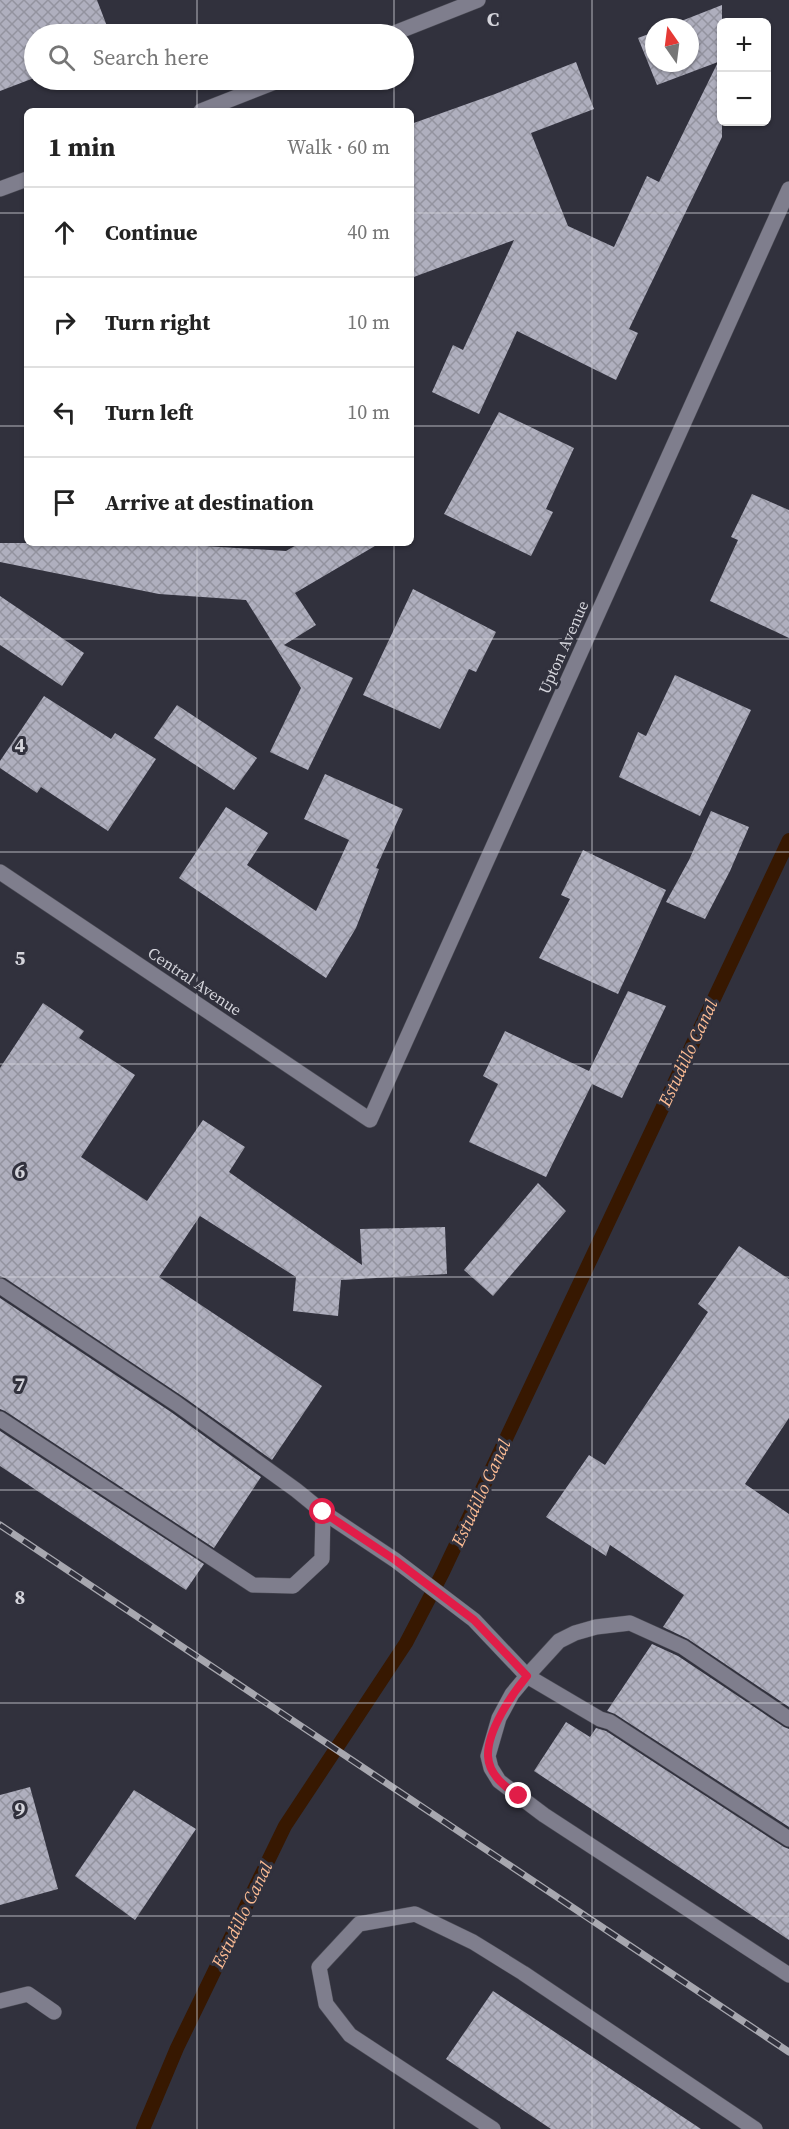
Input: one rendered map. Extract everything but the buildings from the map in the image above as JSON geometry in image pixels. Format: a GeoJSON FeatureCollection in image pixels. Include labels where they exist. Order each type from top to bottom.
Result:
{"type":"FeatureCollection","features":[{"type":"Feature","properties":{"kind":"street"},"geometry":{"type":"LineString","coordinates":[[414,25],[478,0]]}},
{"type":"Feature","properties":{"kind":"street"},"geometry":{"type":"LineString","coordinates":[[209,108],[255,90]]}},
{"type":"Feature","properties":{"kind":"street"},"geometry":{"type":"LineString","coordinates":[[0,189],[24,180]]}},
{"type":"Feature","properties":{"kind":"street","name":"Upton Avenue"},"geometry":{"type":"LineString","coordinates":[[370,1120],[789,189]]}},
{"type":"Feature","properties":{"kind":"street","name":"Central Avenue"},"geometry":{"type":"LineString","coordinates":[[0,872],[370,1120]]}},
{"type":"Feature","properties":{"kind":"street"},"geometry":{"type":"LineString","coordinates":[[0,1286],[177,1404],[297,1490],[323,1512],[395,1560],[474,1620],[527,1676],[600,1719],[610,1722],[789,1839]]}},
{"type":"Feature","properties":{"kind":"street"},"geometry":{"type":"LineString","coordinates":[[0,1419],[253,1585],[293,1586],[322,1558],[323,1512]]}},
{"type":"Feature","properties":{"kind":"street"},"geometry":{"type":"LineString","coordinates":[[789,1719],[683,1647],[630,1623],[596,1627],[575,1633],[559,1641],[527,1676],[512,1694],[499,1718],[488,1756],[491,1768],[499,1781],[544,1815],[789,1975]]}},
{"type":"Feature","properties":{"kind":"street"},"geometry":{"type":"LineString","coordinates":[[493,2129],[350,2035],[326,2004],[319,1967],[359,1924],[415,1914],[473,1941],[755,2129]]}},
{"type":"Feature","properties":{"kind":"street"},"geometry":{"type":"LineString","coordinates":[[0,2001],[28,1994],[54,2012]]}},
{"type":"Feature","properties":{"kind":"waterway","name":"Estudillo Canal"},"geometry":{"type":"LineString","coordinates":[[143,2129],[177,2048],[285,1826],[406,1643],[443,1572],[789,840]]}},
{"type":"Feature","properties":{"kind":"railway"},"geometry":{"type":"LineString","coordinates":[[0,1525],[789,2052]]}},
{"type":"Feature","properties":{"kind":"route"},"geometry":{"type":"LineString","coordinates":[[323,1512],[395,1560],[474,1620],[527,1676],[512,1694],[499,1718],[488,1756],[491,1768],[499,1781],[519,1796]]}}]}
